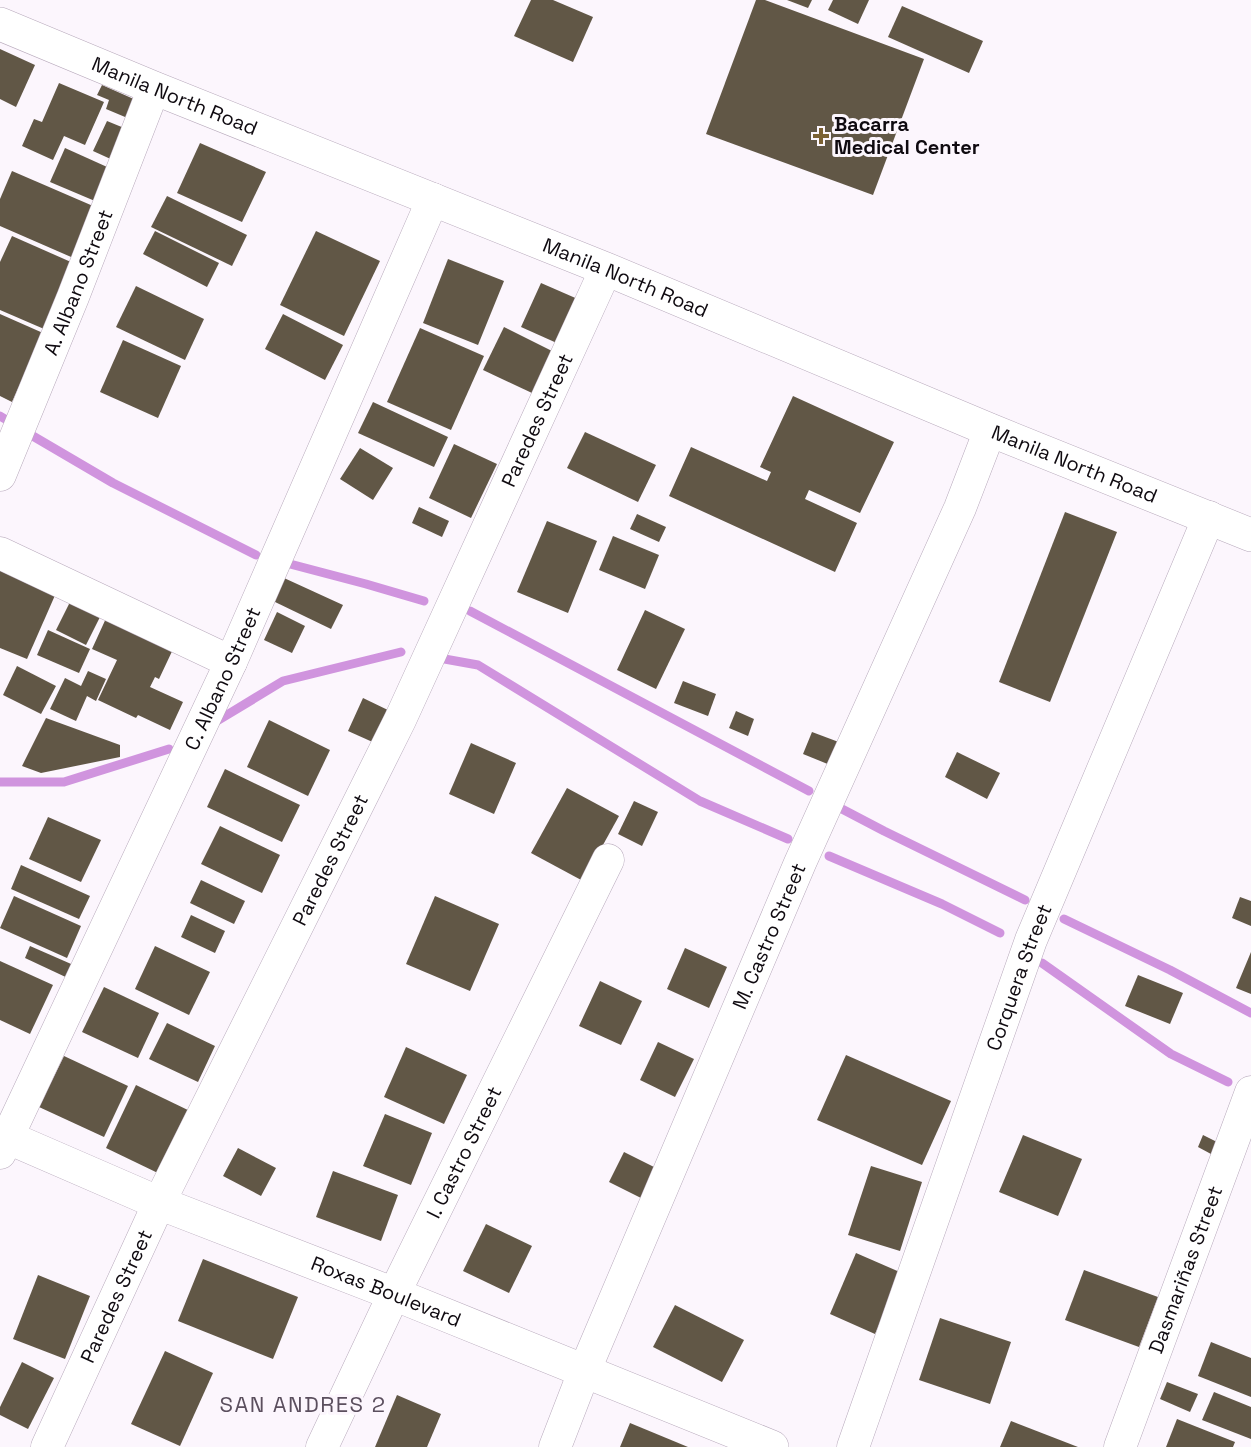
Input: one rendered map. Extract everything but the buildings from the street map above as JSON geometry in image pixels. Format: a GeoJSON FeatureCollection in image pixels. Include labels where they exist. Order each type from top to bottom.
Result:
{"type":"FeatureCollection","features":[{"type":"Feature","properties":{"kind":"main road","name":"Manila North Road"},"geometry":{"type":"LineString","coordinates":[[0,24],[606,269],[990,430],[1251,535]]}},
{"type":"Feature","properties":{"kind":"main road","name":"Roxas Boulevard"},"geometry":{"type":"LineString","coordinates":[[3,1141],[394,1294],[772,1447]]}},
{"type":"Feature","properties":{"kind":"street","name":"A. Albano Street"},"geometry":{"type":"LineString","coordinates":[[0,475],[73,297],[154,88]]}},
{"type":"Feature","properties":{"kind":"street","name":"C. Albano Street"},"geometry":{"type":"LineString","coordinates":[[3,1141],[231,662],[434,199]]}},
{"type":"Feature","properties":{"kind":"street","name":"Paredes Street"},"geometry":{"type":"LineString","coordinates":[[47,1447],[159,1203],[400,720],[606,269]]}},
{"type":"Feature","properties":{"kind":"street","name":"M. Castro Street"},"geometry":{"type":"LineString","coordinates":[[555,1447],[584,1371],[800,863],[960,508],[990,430]]}},
{"type":"Feature","properties":{"kind":"street","name":"Corquera Street"},"geometry":{"type":"LineString","coordinates":[[853,1447],[1031,940],[1209,517]]}},
{"type":"Feature","properties":{"kind":"street"},"geometry":{"type":"LineString","coordinates":[[0,553],[231,662]]}},
{"type":"Feature","properties":{"kind":"street","name":"I. Castro Street"},"geometry":{"type":"LineString","coordinates":[[322,1447],[394,1294],[608,860]]}},
{"type":"Feature","properties":{"kind":"street","name":"Dasmariñas Street"},"geometry":{"type":"LineString","coordinates":[[1120,1447],[1251,1092]]}},
{"type":"Feature","properties":{"kind":"waterway"},"geometry":{"type":"LineString","coordinates":[[0,416],[5,419]]}},
{"type":"Feature","properties":{"kind":"waterway"},"geometry":{"type":"LineString","coordinates":[[26,432],[113,483],[256,555]]}},
{"type":"Feature","properties":{"kind":"waterway"},"geometry":{"type":"LineString","coordinates":[[290,564],[424,601]]}},
{"type":"Feature","properties":{"kind":"waterway"},"geometry":{"type":"LineString","coordinates":[[470,611],[809,791]]}},
{"type":"Feature","properties":{"kind":"waterway"},"geometry":{"type":"LineString","coordinates":[[217,721],[283,681],[401,652]]}},
{"type":"Feature","properties":{"kind":"waterway"},"geometry":{"type":"LineString","coordinates":[[439,658],[478,665],[700,801],[788,839]]}},
{"type":"Feature","properties":{"kind":"waterway"},"geometry":{"type":"LineString","coordinates":[[0,782],[64,782],[169,749]]}},
{"type":"Feature","properties":{"kind":"waterway"},"geometry":{"type":"LineString","coordinates":[[842,809],[1025,900]]}},
{"type":"Feature","properties":{"kind":"waterway"},"geometry":{"type":"LineString","coordinates":[[829,856],[942,904],[1000,933]]}},
{"type":"Feature","properties":{"kind":"waterway"},"geometry":{"type":"LineString","coordinates":[[1064,919],[1170,970],[1251,1013]]}},
{"type":"Feature","properties":{"kind":"waterway"},"geometry":{"type":"LineString","coordinates":[[1042,963],[1171,1054],[1228,1082]]}},
{"type":"Feature","properties":{"kind":"place","name":"Bacarra Medical Center"},"geometry":{"type":"Point","coordinates":[821,136]}},
{"type":"Feature","properties":{"kind":"district","name":"SAN ANDRES 2"},"geometry":{"type":"Point","coordinates":[303,1404]}}]}
